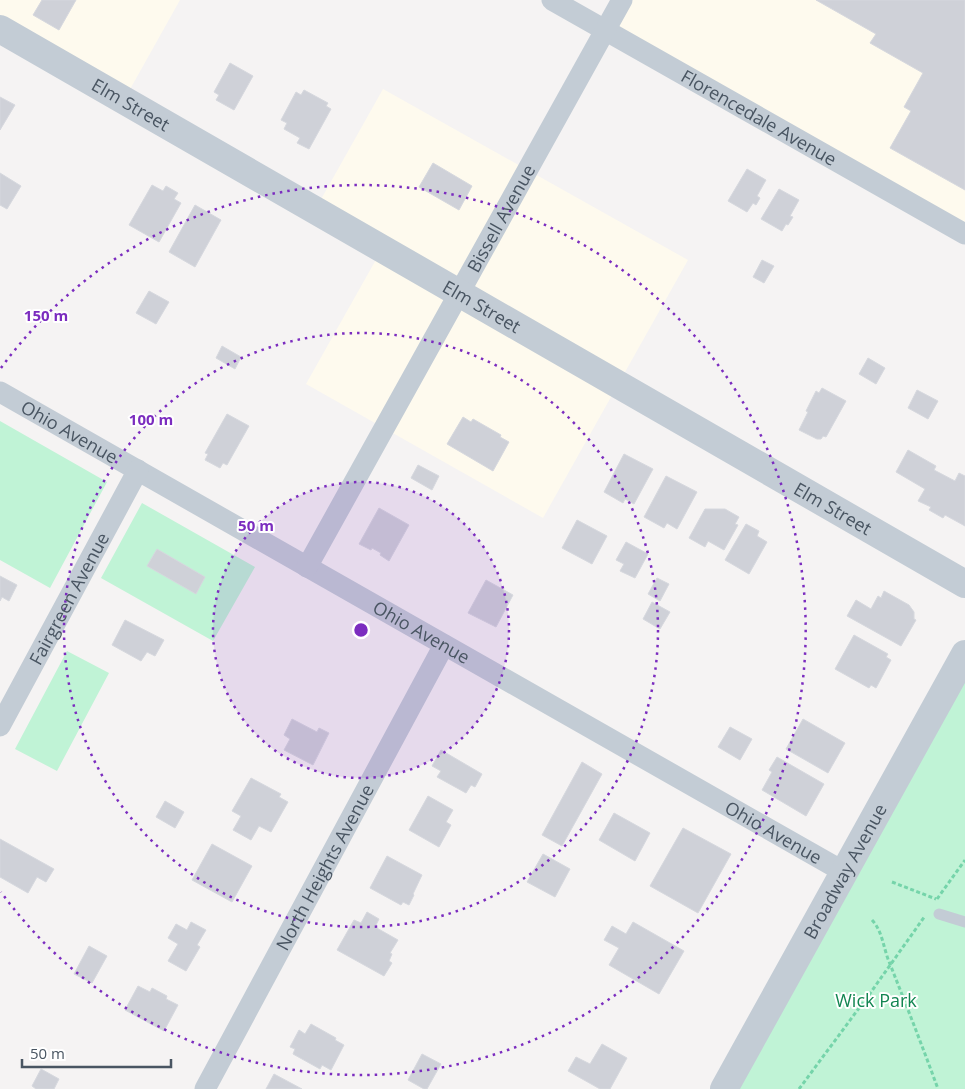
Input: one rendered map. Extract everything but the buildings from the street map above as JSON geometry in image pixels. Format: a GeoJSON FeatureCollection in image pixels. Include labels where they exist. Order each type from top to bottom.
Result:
{"type":"FeatureCollection","features":[{"type":"Feature","properties":{"kind":"street","name":"Florencedale Avenue"},"geometry":{"type":"LineString","coordinates":[[552,0],[965,234]]}},
{"type":"Feature","properties":{"kind":"street","name":"Bissell Avenue"},"geometry":{"type":"LineString","coordinates":[[306,567],[622,0]]}},
{"type":"Feature","properties":{"kind":"street","name":"Elm Street"},"geometry":{"type":"LineString","coordinates":[[0,29],[965,584]]}},
{"type":"Feature","properties":{"kind":"street","name":"Ohio Avenue"},"geometry":{"type":"LineString","coordinates":[[0,392],[844,872]]}},
{"type":"Feature","properties":{"kind":"street","name":"Fairgreen Avenue"},"geometry":{"type":"LineString","coordinates":[[0,726],[138,470]]}},
{"type":"Feature","properties":{"kind":"street","name":"North Heights Avenue"},"geometry":{"type":"LineString","coordinates":[[205,1089],[444,645]]}},
{"type":"Feature","properties":{"kind":"street","name":"Broadway Avenue"},"geometry":{"type":"LineString","coordinates":[[724,1089],[965,654]]}},
{"type":"Feature","properties":{"kind":"lane"},"geometry":{"type":"LineString","coordinates":[[933,911],[965,922]]}},
{"type":"Feature","properties":{"kind":"path"},"geometry":{"type":"LineString","coordinates":[[799,1089],[890,965],[933,911],[937,900],[965,860]]}},
{"type":"Feature","properties":{"kind":"path"},"geometry":{"type":"LineString","coordinates":[[892,882],[937,900]]}},
{"type":"Feature","properties":{"kind":"path"},"geometry":{"type":"LineString","coordinates":[[872,920],[880,930],[890,965],[938,1089]]}},
{"type":"Feature","properties":{"kind":"shaded area"},"geometry":{"type":"Polygon","coordinates":[[[0,0],[180,0],[124,100],[0,29],[0,0]]]}},
{"type":"Feature","properties":{"kind":"shaded area"},"geometry":{"type":"Polygon","coordinates":[[[622,0],[965,0],[965,234],[605,30],[622,0]]]}},
{"type":"Feature","properties":{"kind":"shaded area"},"geometry":{"type":"Polygon","coordinates":[[[383,89],[688,260],[543,518],[306,384],[382,249],[315,210],[383,89]]]}},
{"type":"Feature","properties":{"kind":"green space"},"geometry":{"type":"Polygon","coordinates":[[[0,421],[107,482],[50,588],[0,560],[0,421]]]}},
{"type":"Feature","properties":{"kind":"green space"},"geometry":{"type":"Polygon","coordinates":[[[142,503],[255,567],[213,641],[101,578],[142,503]]]}},
{"type":"Feature","properties":{"kind":"green space"},"geometry":{"type":"Polygon","coordinates":[[[67,651],[109,673],[57,771],[15,749],[67,651]]]}},
{"type":"Feature","properties":{"kind":"green space","name":"Wick Park"},"geometry":{"type":"Polygon","coordinates":[[[965,654],[965,1089],[724,1089],[965,654]]]}}]}
